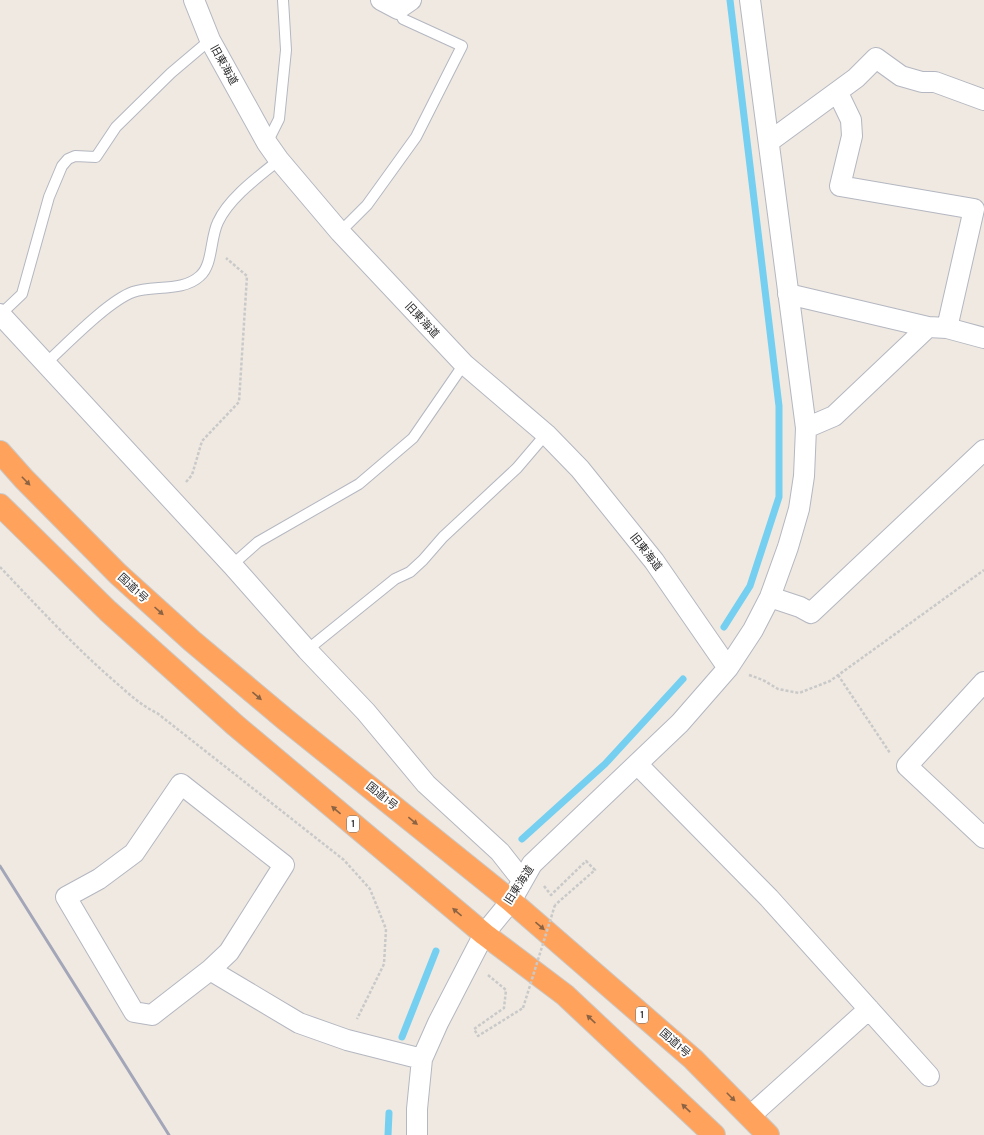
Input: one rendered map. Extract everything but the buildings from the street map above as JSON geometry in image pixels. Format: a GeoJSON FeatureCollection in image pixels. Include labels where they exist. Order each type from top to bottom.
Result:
{"type":"FeatureCollection","features":[{"type":"Feature","properties":{"kind":"highway","name":"国道1号"},"geometry":{"type":"LineString","coordinates":[[0,452],[24,479],[118,574],[192,641],[286,720],[511,900],[693,1059],[768,1135]]}},
{"type":"Feature","properties":{"kind":"highway","name":"1"},"geometry":{"type":"LineString","coordinates":[[0,506],[108,611],[229,720],[484,934],[565,995],[714,1135]]}},
{"type":"Feature","properties":{"kind":"street","name":"旧東海道"},"geometry":{"type":"LineString","coordinates":[[194,0],[210,40],[267,143],[279,160],[340,232],[464,364],[546,434],[580,469],[654,562],[728,668],[680,723],[532,864],[511,900],[484,934],[438,1023],[422,1059],[417,1109],[417,1135]]}},
{"type":"Feature","properties":{"kind":"street"},"geometry":{"type":"LineString","coordinates":[[381,0],[405,5]]}},
{"type":"Feature","properties":{"kind":"street"},"geometry":{"type":"LineString","coordinates":[[728,668],[753,630],[770,597],[788,547],[799,508],[804,476],[806,428],[770,141],[750,0]]}},
{"type":"Feature","properties":{"kind":"street"},"geometry":{"type":"LineString","coordinates":[[770,141],[838,93],[876,58],[901,76],[922,82],[935,82],[984,100]]}},
{"type":"Feature","properties":{"kind":"street"},"geometry":{"type":"LineString","coordinates":[[806,428],[834,416],[937,328],[974,209],[840,186],[852,136],[851,120],[838,93]]}},
{"type":"Feature","properties":{"kind":"street"},"geometry":{"type":"LineString","coordinates":[[788,294],[984,338]]}},
{"type":"Feature","properties":{"kind":"street"},"geometry":{"type":"LineString","coordinates":[[0,314],[232,565],[306,650],[366,712],[426,784],[500,852],[522,880]]}},
{"type":"Feature","properties":{"kind":"street"},"geometry":{"type":"LineString","coordinates":[[770,597],[800,606],[811,613],[984,450]]}},
{"type":"Feature","properties":{"kind":"street"},"geometry":{"type":"LineString","coordinates":[[984,682],[907,766],[984,838]]}},
{"type":"Feature","properties":{"kind":"street"},"geometry":{"type":"LineString","coordinates":[[638,764],[769,898],[929,1076]]}},
{"type":"Feature","properties":{"kind":"street"},"geometry":{"type":"LineString","coordinates":[[181,784],[284,865],[229,952],[210,970],[152,1015],[134,1012],[66,897],[99,879],[134,853],[181,784]]}},
{"type":"Feature","properties":{"kind":"street"},"geometry":{"type":"LineString","coordinates":[[210,970],[299,1023],[347,1040],[422,1059]]}},
{"type":"Feature","properties":{"kind":"street"},"geometry":{"type":"LineString","coordinates":[[750,1116],[869,1010]]}},
{"type":"Feature","properties":{"kind":"lane"},"geometry":{"type":"LineString","coordinates":[[267,143],[279,119],[286,50],[283,0]]}},
{"type":"Feature","properties":{"kind":"lane"},"geometry":{"type":"LineString","coordinates":[[340,232],[367,205],[416,137],[462,46],[403,19],[405,5]]}},
{"type":"Feature","properties":{"kind":"lane"},"geometry":{"type":"LineString","coordinates":[[0,314],[22,294],[49,197],[62,166],[68,159],[75,156],[96,157],[116,127],[171,73],[210,40]]}},
{"type":"Feature","properties":{"kind":"lane"},"geometry":{"type":"LineString","coordinates":[[46,363],[116,301],[133,292],[188,283],[201,276],[212,252],[212,241],[218,223],[223,214],[247,186],[279,160]]}},
{"type":"Feature","properties":{"kind":"lane"},"geometry":{"type":"LineString","coordinates":[[232,565],[258,542],[359,484],[413,438],[464,364]]}},
{"type":"Feature","properties":{"kind":"lane"},"geometry":{"type":"LineString","coordinates":[[306,650],[395,579],[410,572],[424,560],[443,537],[517,468],[546,434]]}},
{"type":"Feature","properties":{"kind":"path"},"geometry":{"type":"LineString","coordinates":[[170,497],[192,475],[202,441],[239,402],[247,276],[212,246]]}},
{"type":"Feature","properties":{"kind":"path"},"geometry":{"type":"LineString","coordinates":[[0,567],[53,623]]}},
{"type":"Feature","properties":{"kind":"path"},"geometry":{"type":"LineString","coordinates":[[728,668],[763,680],[778,689],[799,693],[830,681],[984,570]]}},
{"type":"Feature","properties":{"kind":"path"},"geometry":{"type":"LineString","coordinates":[[838,675],[894,759],[907,766]]}},
{"type":"Feature","properties":{"kind":"path"},"geometry":{"type":"LineString","coordinates":[[470,959],[506,990],[504,1008],[474,1029],[478,1036],[523,1008],[555,904],[595,870],[586,861],[551,895]]}},
{"type":"Feature","properties":{"kind":"waterway"},"geometry":{"type":"LineString","coordinates":[[724,627],[750,586],[779,497],[779,406],[730,0]]}},
{"type":"Feature","properties":{"kind":"waterway"},"geometry":{"type":"LineString","coordinates":[[522,839],[605,764],[683,679]]}},
{"type":"Feature","properties":{"kind":"waterway"},"geometry":{"type":"LineString","coordinates":[[402,1037],[436,951]]}},
{"type":"Feature","properties":{"kind":"waterway"},"geometry":{"type":"LineString","coordinates":[[388,1135],[389,1113]]}},
{"type":"Feature","properties":{"kind":"railway"},"geometry":{"type":"LineString","coordinates":[[0,866],[169,1135]]}}]}
